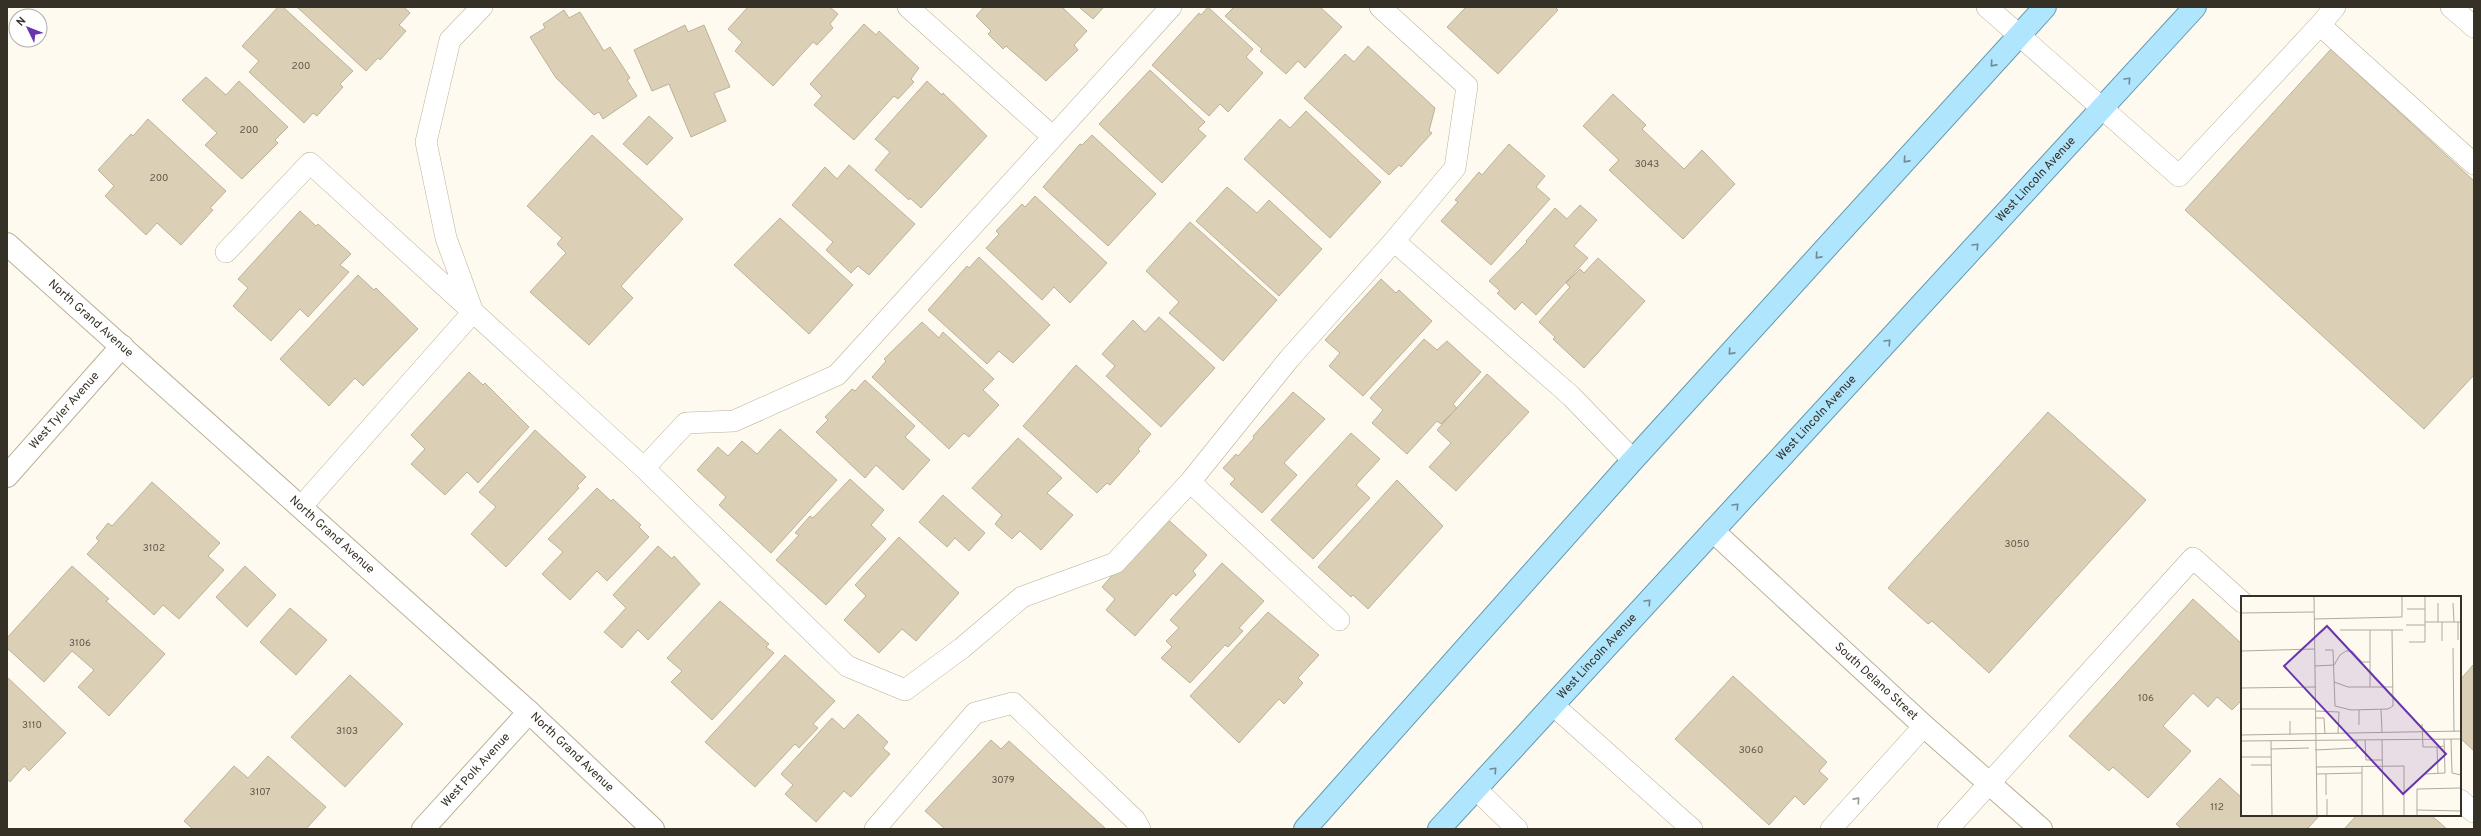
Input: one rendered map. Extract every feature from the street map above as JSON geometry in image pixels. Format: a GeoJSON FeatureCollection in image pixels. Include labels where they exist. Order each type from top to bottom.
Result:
{"type":"FeatureCollection","features":[{"type":"Feature","properties":{"kind":"main road"},"geometry":{"type":"LineString","coordinates":[[1305,829],[1381,741],[2045,7]]}},
{"type":"Feature","properties":{"kind":"main road","name":"West Lincoln Avenue"},"geometry":{"type":"LineString","coordinates":[[1439,829],[2195,7]]}},
{"type":"Feature","properties":{"kind":"street","name":"North Grand Avenue"},"geometry":{"type":"LineString","coordinates":[[7,244],[529,712],[653,829]]}},
{"type":"Feature","properties":{"kind":"street","name":"West Tyler Avenue"},"geometry":{"type":"LineString","coordinates":[[7,476],[122,346]]}},
{"type":"Feature","properties":{"kind":"street","name":"South Delano Street"},"geometry":{"type":"LineString","coordinates":[[1714,531],[1924,726],[2041,829]]}},
{"type":"Feature","properties":{"kind":"street","name":"West Polk Avenue"},"geometry":{"type":"LineString","coordinates":[[423,829],[529,712]]}},
{"type":"Feature","properties":{"kind":"lane"},"geometry":{"type":"LineString","coordinates":[[472,312],[446,238],[426,142],[450,40],[482,7]]}},
{"type":"Feature","properties":{"kind":"lane"},"geometry":{"type":"LineString","coordinates":[[908,7],[1053,137]]}},
{"type":"Feature","properties":{"kind":"lane"},"geometry":{"type":"LineString","coordinates":[[644,468],[686,423],[734,421],[837,376],[1171,7]]}},
{"type":"Feature","properties":{"kind":"lane"},"geometry":{"type":"LineString","coordinates":[[226,252],[310,163],[644,468],[847,666],[905,690],[962,648],[1022,596],[1115,563],[1190,482],[1289,359],[1394,241],[1455,168],[1467,86],[1380,7]]}},
{"type":"Feature","properties":{"kind":"lane"},"geometry":{"type":"LineString","coordinates":[[1987,7],[2179,176],[2336,7]]}},
{"type":"Feature","properties":{"kind":"lane"},"geometry":{"type":"LineString","coordinates":[[2451,7],[2474,27]]}},
{"type":"Feature","properties":{"kind":"lane"},"geometry":{"type":"LineString","coordinates":[[2320,25],[2474,164]]}},
{"type":"Feature","properties":{"kind":"lane"},"geometry":{"type":"LineString","coordinates":[[1394,241],[1571,396],[1634,460]]}},
{"type":"Feature","properties":{"kind":"lane"},"geometry":{"type":"LineString","coordinates":[[301,507],[472,312]]}},
{"type":"Feature","properties":{"kind":"lane"},"geometry":{"type":"LineString","coordinates":[[1190,482],[1340,620]]}},
{"type":"Feature","properties":{"kind":"lane"},"geometry":{"type":"LineString","coordinates":[[1948,829],[2193,558],[2241,601]]}},
{"type":"Feature","properties":{"kind":"lane"},"geometry":{"type":"LineString","coordinates":[[875,829],[974,713],[1013,704],[1135,820],[1140,829]]}},
{"type":"Feature","properties":{"kind":"lane"},"geometry":{"type":"LineString","coordinates":[[1553,705],[1692,829]]}},
{"type":"Feature","properties":{"kind":"lane"},"geometry":{"type":"LineString","coordinates":[[1831,829],[1924,726]]}},
{"type":"Feature","properties":{"kind":"lane"},"geometry":{"type":"LineString","coordinates":[[1476,789],[1517,829]]}},
{"type":"Feature","properties":{"kind":"lane"},"geometry":{"type":"LineString","coordinates":[[2461,801],[2474,812]]}},
{"type":"Feature","properties":{"kind":"building"},"geometry":{"type":"Polygon","coordinates":[[[278,7],[283,7],[353,71],[340,84],[343,87],[317,116],[313,113],[304,123],[249,72],[259,61],[242,46],[278,7]]]}},
{"type":"Feature","properties":{"kind":"building"},"geometry":{"type":"Polygon","coordinates":[[[297,7],[404,7],[410,13],[399,25],[406,31],[380,60],[378,58],[366,71],[297,7]]]}},
{"type":"Feature","properties":{"kind":"building"},"geometry":{"type":"Polygon","coordinates":[[[748,7],[830,7],[838,14],[830,24],[833,28],[817,45],[813,42],[773,86],[735,51],[742,42],[728,29],[748,7]]]}},
{"type":"Feature","properties":{"kind":"building"},"geometry":{"type":"Polygon","coordinates":[[[984,7],[1062,7],[1087,31],[1074,45],[1078,50],[1046,81],[1006,46],[1003,49],[988,34],[991,31],[976,16],[984,7]]]}},
{"type":"Feature","properties":{"kind":"building"},"geometry":{"type":"Polygon","coordinates":[[[1079,7],[1104,7],[1093,19],[1079,7]]]}},
{"type":"Feature","properties":{"kind":"building"},"geometry":{"type":"Polygon","coordinates":[[[1208,7],[1253,49],[1246,57],[1263,73],[1228,112],[1220,104],[1209,116],[1152,65],[1199,13],[1201,15],[1208,7]]]}},
{"type":"Feature","properties":{"kind":"building"},"geometry":{"type":"Polygon","coordinates":[[[1234,7],[1320,7],[1342,27],[1305,68],[1298,61],[1286,74],[1260,51],[1262,49],[1225,16],[1234,7]]]}},
{"type":"Feature","properties":{"kind":"building"},"geometry":{"type":"Polygon","coordinates":[[[1466,7],[1555,7],[1558,10],[1498,74],[1447,27],[1466,7]]]}},
{"type":"Feature","properties":{"kind":"building"},"geometry":{"type":"Polygon","coordinates":[[[564,10],[569,18],[580,12],[604,51],[610,47],[630,78],[627,80],[637,96],[603,119],[599,112],[594,115],[556,78],[530,37],[545,28],[543,24],[564,10]]]}},
{"type":"Feature","properties":{"kind":"building"},"geometry":{"type":"Polygon","coordinates":[[[864,24],[876,35],[879,31],[919,68],[911,79],[914,82],[898,99],[894,96],[854,140],[814,105],[822,96],[810,84],[864,24]]]}},
{"type":"Feature","properties":{"kind":"building"},"geometry":{"type":"Polygon","coordinates":[[[685,25],[688,32],[704,25],[730,87],[714,93],[726,121],[691,137],[669,84],[652,91],[634,50],[685,25]]]}},
{"type":"Feature","properties":{"kind":"building"},"geometry":{"type":"Polygon","coordinates":[[[1368,46],[1435,108],[1429,131],[1432,133],[1401,167],[1399,165],[1389,175],[1304,98],[1345,54],[1354,62],[1368,46]]]}},
{"type":"Feature","properties":{"kind":"building"},"geometry":{"type":"Polygon","coordinates":[[[2331,49],[2474,181],[2474,375],[2424,429],[2185,210],[2331,49]]]}},
{"type":"Feature","properties":{"kind":"building"},"geometry":{"type":"Polygon","coordinates":[[[1150,70],[1205,122],[1198,129],[1206,136],[1162,183],[1099,124],[1150,70]]]}},
{"type":"Feature","properties":{"kind":"building"},"geometry":{"type":"Polygon","coordinates":[[[206,77],[226,95],[239,81],[288,127],[275,140],[278,143],[242,179],[205,145],[217,133],[182,100],[206,77]]]}},
{"type":"Feature","properties":{"kind":"building"},"geometry":{"type":"Polygon","coordinates":[[[927,81],[942,95],[943,93],[987,136],[921,208],[910,198],[909,200],[875,170],[890,152],[875,139],[927,81]]]}},
{"type":"Feature","properties":{"kind":"building"},"geometry":{"type":"Polygon","coordinates":[[[1613,94],[1646,125],[1642,129],[1684,169],[1702,150],[1735,184],[1683,239],[1609,170],[1619,160],[1583,126],[1613,94]]]}},
{"type":"Feature","properties":{"kind":"building"},"geometry":{"type":"Polygon","coordinates":[[[1306,111],[1381,182],[1330,238],[1244,159],[1280,119],[1290,128],[1306,111]]]}},
{"type":"Feature","properties":{"kind":"building"},"geometry":{"type":"Polygon","coordinates":[[[649,116],[673,138],[647,165],[623,144],[649,116]]]}},
{"type":"Feature","properties":{"kind":"building"},"geometry":{"type":"Polygon","coordinates":[[[148,119],[226,191],[210,208],[213,210],[181,245],[157,223],[146,235],[105,196],[114,186],[98,170],[131,134],[133,136],[148,119]]]}},
{"type":"Feature","properties":{"kind":"building"},"geometry":{"type":"Polygon","coordinates":[[[592,135],[683,219],[621,286],[633,298],[589,345],[530,292],[566,253],[557,244],[562,238],[527,206],[592,135]]]}},
{"type":"Feature","properties":{"kind":"building"},"geometry":{"type":"Polygon","coordinates":[[[1092,135],[1156,194],[1108,246],[1043,187],[1080,144],[1082,145],[1092,135]]]}},
{"type":"Feature","properties":{"kind":"building"},"geometry":{"type":"Polygon","coordinates":[[[1509,144],[1545,176],[1536,187],[1550,199],[1491,265],[1441,221],[1458,202],[1455,200],[1479,172],[1482,175],[1509,144]]]}},
{"type":"Feature","properties":{"kind":"building"},"geometry":{"type":"Polygon","coordinates":[[[849,165],[915,224],[869,275],[858,266],[851,273],[826,250],[833,242],[792,205],[825,167],[837,179],[849,165]]]}},
{"type":"Feature","properties":{"kind":"building"},"geometry":{"type":"Polygon","coordinates":[[[1227,187],[1257,213],[1269,200],[1322,249],[1279,296],[1196,221],[1227,187]]]}},
{"type":"Feature","properties":{"kind":"building"},"geometry":{"type":"Polygon","coordinates":[[[1035,196],[1107,263],[1070,303],[1054,287],[1042,300],[986,248],[999,234],[996,231],[1022,204],[1025,207],[1035,196]]]}},
{"type":"Feature","properties":{"kind":"building"},"geometry":{"type":"Polygon","coordinates":[[[1580,205],[1597,220],[1574,246],[1588,258],[1536,315],[1522,302],[1515,310],[1497,293],[1500,291],[1489,281],[1527,242],[1526,241],[1555,208],[1567,219],[1580,205]]]}},
{"type":"Feature","properties":{"kind":"building"},"geometry":{"type":"Polygon","coordinates":[[[300,211],[316,226],[318,224],[351,254],[340,265],[349,272],[308,317],[300,309],[271,341],[233,306],[248,288],[238,279],[300,211]]]}},
{"type":"Feature","properties":{"kind":"building"},"geometry":{"type":"Polygon","coordinates":[[[780,218],[853,285],[809,334],[734,265],[780,218]]]}},
{"type":"Feature","properties":{"kind":"building"},"geometry":{"type":"Polygon","coordinates":[[[1190,222],[1277,300],[1223,361],[1169,313],[1179,302],[1146,271],[1190,222]]]}},
{"type":"Feature","properties":{"kind":"building"},"geometry":{"type":"Polygon","coordinates":[[[979,257],[1050,325],[1013,363],[999,351],[987,364],[928,310],[967,266],[969,268],[979,257]]]}},
{"type":"Feature","properties":{"kind":"building"},"geometry":{"type":"Polygon","coordinates":[[[1598,258],[1645,301],[1584,368],[1553,339],[1555,337],[1539,322],[1570,287],[1566,283],[1580,269],[1584,273],[1598,258]]]}},
{"type":"Feature","properties":{"kind":"building"},"geometry":{"type":"Polygon","coordinates":[[[358,275],[374,290],[376,288],[418,329],[363,386],[355,378],[329,406],[280,359],[358,275]]]}},
{"type":"Feature","properties":{"kind":"building"},"geometry":{"type":"Polygon","coordinates":[[[1381,279],[1396,293],[1399,290],[1432,321],[1363,396],[1329,366],[1340,353],[1325,340],[1381,279]]]}},
{"type":"Feature","properties":{"kind":"building"},"geometry":{"type":"Polygon","coordinates":[[[1159,317],[1215,368],[1161,427],[1106,376],[1115,366],[1102,354],[1133,320],[1145,332],[1159,317]]]}},
{"type":"Feature","properties":{"kind":"building"},"geometry":{"type":"Polygon","coordinates":[[[922,322],[939,338],[943,332],[994,379],[983,390],[999,405],[969,437],[964,433],[949,449],[872,377],[886,361],[884,359],[922,322]]]}},
{"type":"Feature","properties":{"kind":"building"},"geometry":{"type":"Polygon","coordinates":[[[1424,339],[1437,350],[1447,341],[1481,372],[1453,404],[1457,408],[1441,424],[1437,421],[1407,454],[1372,423],[1383,410],[1370,398],[1424,339]]]}},
{"type":"Feature","properties":{"kind":"building"},"geometry":{"type":"Polygon","coordinates":[[[1076,365],[1151,434],[1138,449],[1140,451],[1110,485],[1107,483],[1097,493],[1023,426],[1076,365]]]}},
{"type":"Feature","properties":{"kind":"building"},"geometry":{"type":"Polygon","coordinates":[[[469,372],[483,385],[485,383],[529,427],[478,483],[467,472],[445,495],[411,464],[425,449],[411,435],[469,372]]]}},
{"type":"Feature","properties":{"kind":"building"},"geometry":{"type":"Polygon","coordinates":[[[1487,374],[1529,412],[1456,491],[1429,467],[1451,443],[1437,430],[1487,374]]]}},
{"type":"Feature","properties":{"kind":"building"},"geometry":{"type":"Polygon","coordinates":[[[865,380],[915,426],[905,437],[930,460],[903,490],[876,465],[865,478],[816,432],[828,420],[825,417],[852,389],[855,391],[865,380]]]}},
{"type":"Feature","properties":{"kind":"building"},"geometry":{"type":"Polygon","coordinates":[[[1293,392],[1325,419],[1284,463],[1297,475],[1262,513],[1230,484],[1235,479],[1223,468],[1236,454],[1238,456],[1254,438],[1253,436],[1293,392]]]}},
{"type":"Feature","properties":{"kind":"building"},"geometry":{"type":"Polygon","coordinates":[[[2048,412],[2146,500],[1989,673],[1932,621],[1928,624],[1888,588],[2048,412]]]}},
{"type":"Feature","properties":{"kind":"building"},"geometry":{"type":"Polygon","coordinates":[[[780,429],[837,480],[771,553],[719,505],[726,497],[697,470],[718,447],[728,456],[742,441],[757,454],[780,429]]]}},
{"type":"Feature","properties":{"kind":"building"},"geometry":{"type":"Polygon","coordinates":[[[535,430],[586,477],[577,486],[579,488],[506,567],[471,534],[496,507],[479,492],[535,430]]]}},
{"type":"Feature","properties":{"kind":"building"},"geometry":{"type":"Polygon","coordinates":[[[1351,433],[1380,459],[1356,485],[1370,498],[1313,559],[1271,520],[1351,433]]]}},
{"type":"Feature","properties":{"kind":"building"},"geometry":{"type":"Polygon","coordinates":[[[1018,438],[1062,478],[1047,493],[1073,515],[1041,550],[1020,531],[1012,539],[995,524],[1002,515],[972,488],[1018,438]]]}},
{"type":"Feature","properties":{"kind":"building"},"geometry":{"type":"Polygon","coordinates":[[[850,479],[884,510],[871,525],[886,539],[826,605],[776,560],[799,535],[795,533],[810,516],[813,518],[850,479]]]}},
{"type":"Feature","properties":{"kind":"building"},"geometry":{"type":"Polygon","coordinates":[[[1397,480],[1443,526],[1368,609],[1353,595],[1351,597],[1318,567],[1397,480]]]}},
{"type":"Feature","properties":{"kind":"building"},"geometry":{"type":"Polygon","coordinates":[[[152,482],[220,543],[208,556],[224,570],[179,619],[163,605],[154,615],[87,554],[99,541],[96,538],[108,523],[112,526],[152,482]]]}},
{"type":"Feature","properties":{"kind":"building"},"geometry":{"type":"Polygon","coordinates":[[[597,488],[611,501],[613,499],[641,525],[639,527],[649,537],[607,581],[597,571],[570,600],[542,574],[563,552],[548,539],[597,488]]]}},
{"type":"Feature","properties":{"kind":"building"},"geometry":{"type":"Polygon","coordinates":[[[943,495],[985,533],[969,551],[955,538],[947,547],[919,522],[943,495]]]}},
{"type":"Feature","properties":{"kind":"building"},"geometry":{"type":"Polygon","coordinates":[[[1164,516],[1207,555],[1193,571],[1196,575],[1176,596],[1173,593],[1135,636],[1106,610],[1115,599],[1102,587],[1164,516]]]}},
{"type":"Feature","properties":{"kind":"building"},"geometry":{"type":"Polygon","coordinates":[[[899,537],[959,593],[916,641],[902,629],[879,653],[844,620],[866,596],[855,585],[899,537]]]}},
{"type":"Feature","properties":{"kind":"building"},"geometry":{"type":"Polygon","coordinates":[[[658,546],[672,559],[674,556],[700,584],[648,640],[638,630],[622,648],[604,632],[626,608],[613,595],[658,546]]]}},
{"type":"Feature","properties":{"kind":"building"},"geometry":{"type":"Polygon","coordinates":[[[1222,563],[1264,601],[1239,628],[1243,631],[1228,647],[1225,645],[1190,683],[1161,658],[1172,647],[1166,641],[1179,628],[1170,620],[1222,563]]]}},
{"type":"Feature","properties":{"kind":"building"},"geometry":{"type":"Polygon","coordinates":[[[72,566],[109,599],[106,601],[165,654],[109,716],[78,687],[94,670],[72,651],[44,682],[7,648],[7,638],[72,566]]]}},
{"type":"Feature","properties":{"kind":"building"},"geometry":{"type":"Polygon","coordinates":[[[245,566],[276,595],[247,627],[216,597],[245,566]]]}},
{"type":"Feature","properties":{"kind":"building"},"geometry":{"type":"Polygon","coordinates":[[[2193,599],[2241,643],[2241,701],[2232,710],[2217,697],[2208,707],[2193,693],[2163,726],[2191,751],[2148,798],[2113,767],[2109,771],[2069,736],[2193,599]]]}},
{"type":"Feature","properties":{"kind":"building"},"geometry":{"type":"Polygon","coordinates":[[[720,601],[769,644],[766,647],[774,653],[712,720],[671,682],[682,671],[667,658],[720,601]]]}},
{"type":"Feature","properties":{"kind":"building"},"geometry":{"type":"Polygon","coordinates":[[[290,608],[327,640],[296,675],[260,642],[290,608]]]}},
{"type":"Feature","properties":{"kind":"building"},"geometry":{"type":"Polygon","coordinates":[[[1268,612],[1319,655],[1298,678],[1303,683],[1284,704],[1279,699],[1239,743],[1190,696],[1268,612]]]}},
{"type":"Feature","properties":{"kind":"building"},"geometry":{"type":"Polygon","coordinates":[[[785,655],[835,701],[813,724],[818,728],[799,748],[795,744],[755,787],[705,742],[785,655]]]}},
{"type":"Feature","properties":{"kind":"building"},"geometry":{"type":"Polygon","coordinates":[[[2474,664],[2474,751],[2461,739],[2461,679],[2474,664]]]}},
{"type":"Feature","properties":{"kind":"building"},"geometry":{"type":"Polygon","coordinates":[[[350,675],[403,724],[345,787],[291,737],[350,675]]]}},
{"type":"Feature","properties":{"kind":"building"},"geometry":{"type":"Polygon","coordinates":[[[1733,676],[1827,762],[1819,771],[1828,779],[1804,805],[1795,796],[1769,825],[1675,739],[1733,676]]]}},
{"type":"Feature","properties":{"kind":"building"},"geometry":{"type":"Polygon","coordinates":[[[7,677],[66,733],[29,771],[24,766],[10,782],[7,779],[7,677]]]}},
{"type":"Feature","properties":{"kind":"building"},"geometry":{"type":"Polygon","coordinates":[[[858,714],[888,742],[883,748],[890,754],[851,797],[844,791],[816,822],[785,794],[793,785],[781,774],[832,718],[844,729],[858,714]]]}},
{"type":"Feature","properties":{"kind":"building"},"geometry":{"type":"Polygon","coordinates":[[[991,740],[1001,749],[1009,741],[1106,829],[945,829],[925,811],[991,740]]]}},
{"type":"Feature","properties":{"kind":"building"},"geometry":{"type":"Polygon","coordinates":[[[268,756],[326,807],[306,829],[193,829],[184,821],[234,766],[248,778],[268,756]]]}},
{"type":"Feature","properties":{"kind":"building"},"geometry":{"type":"Polygon","coordinates":[[[2220,778],[2241,797],[2241,816],[2319,816],[2307,829],[2182,829],[2176,824],[2220,778]]]}},
{"type":"Feature","properties":{"kind":"building"},"geometry":{"type":"Polygon","coordinates":[[[2356,816],[2432,816],[2447,829],[2344,829],[2356,816]]]}}]}
